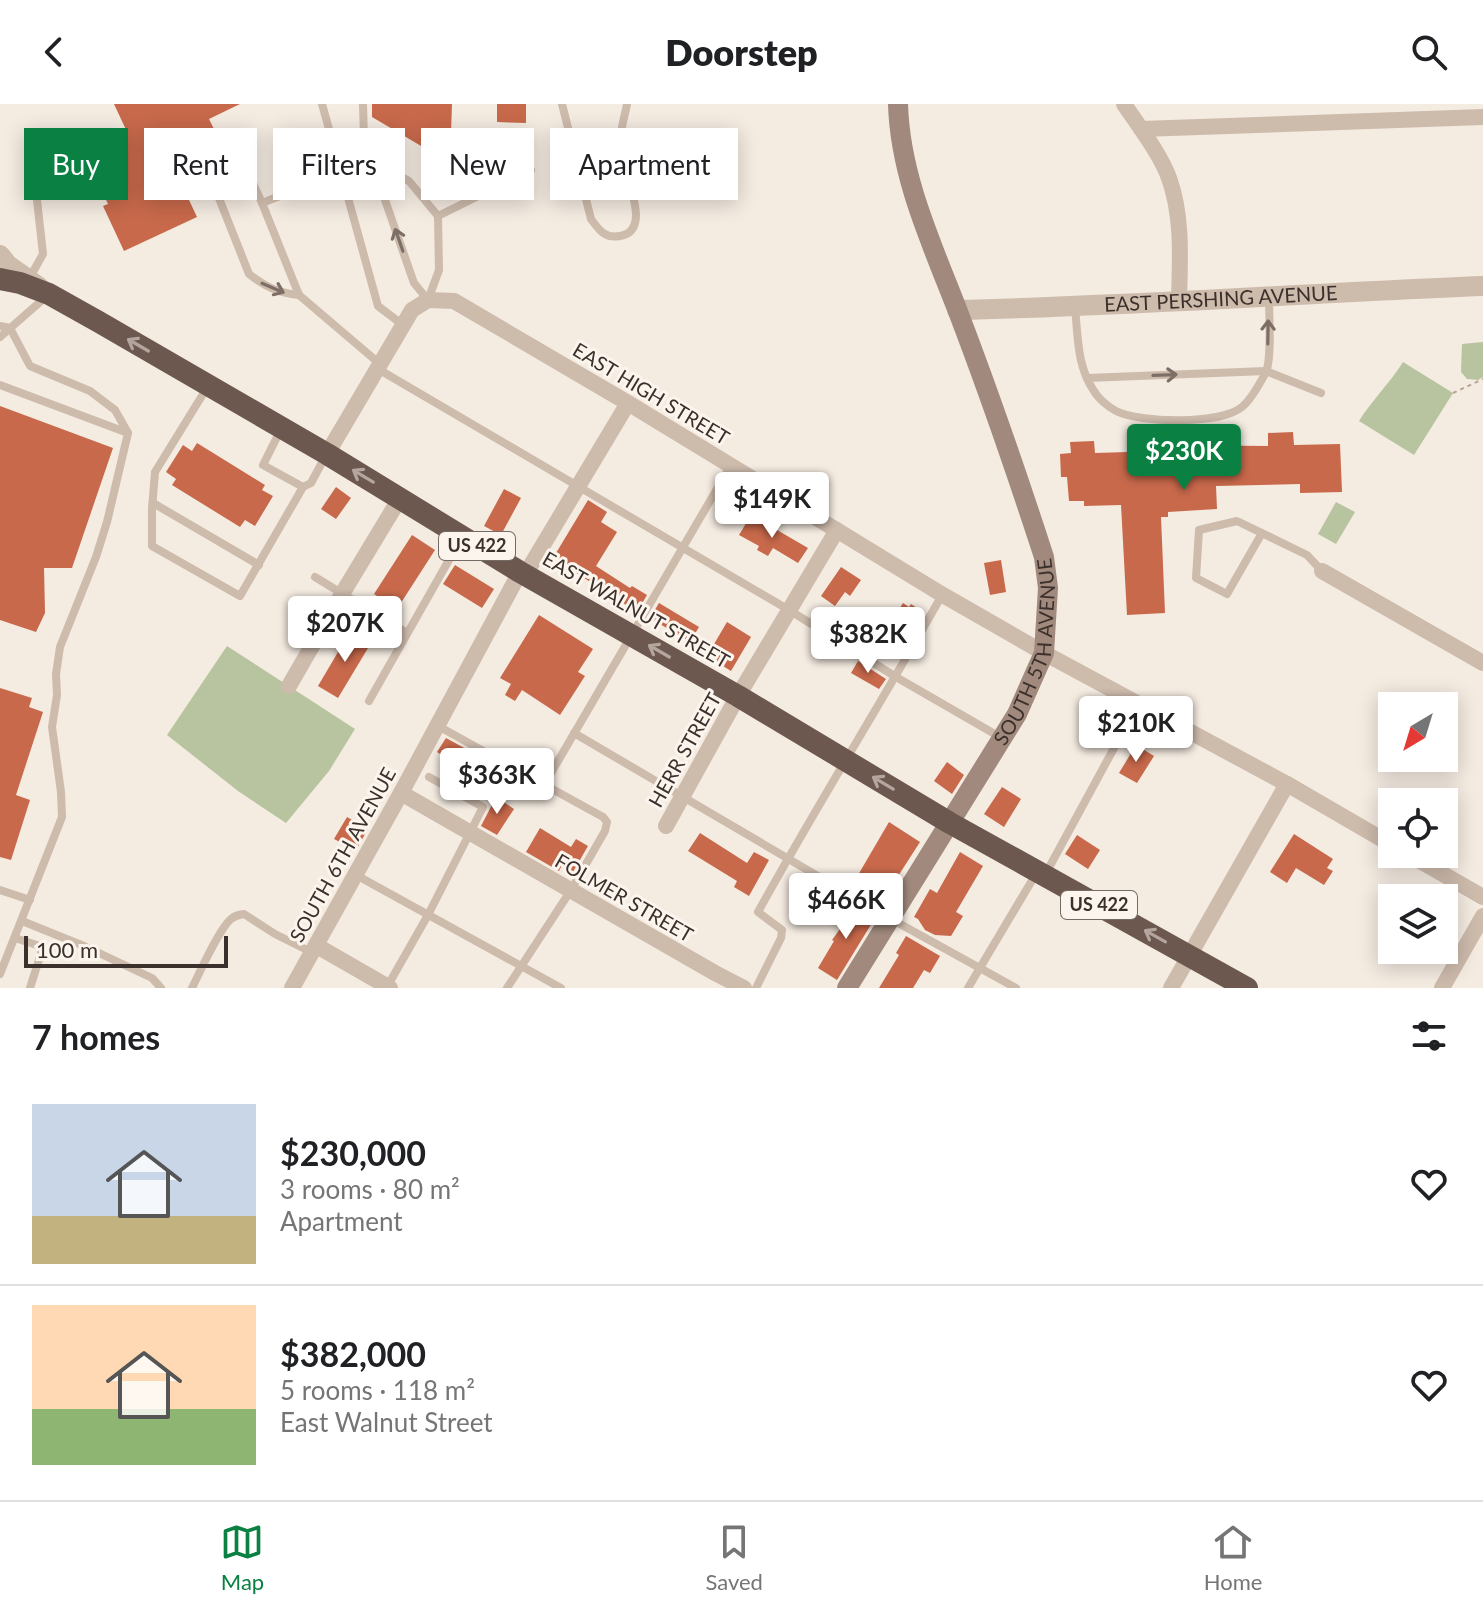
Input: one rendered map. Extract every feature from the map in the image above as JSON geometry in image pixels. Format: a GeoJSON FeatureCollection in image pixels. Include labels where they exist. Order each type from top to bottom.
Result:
{"type":"FeatureCollection","features":[{"type":"Feature","properties":{"kind":"highway","name":"EAST WALNUT STREET"},"geometry":{"type":"LineString","coordinates":[[0,279],[49,294],[327,454],[522,574],[738,696],[950,823],[1247,988]]}},
{"type":"Feature","properties":{"kind":"main road","name":"SOUTH 5TH AVENUE"},"geometry":{"type":"LineString","coordinates":[[847,988],[1017,714],[1044,653],[1048,588],[1044,557],[957,310],[923,227],[899,133],[898,104]]}},
{"type":"Feature","properties":{"kind":"street"},"geometry":{"type":"LineString","coordinates":[[1124,104],[1168,176],[1180,232],[1179,300]]}},
{"type":"Feature","properties":{"kind":"street"},"geometry":{"type":"LineString","coordinates":[[1141,129],[1483,117]]}},
{"type":"Feature","properties":{"kind":"street"},"geometry":{"type":"LineString","coordinates":[[0,255],[8,265],[49,294]]}},
{"type":"Feature","properties":{"kind":"street","name":"EAST PERSHING AVENUE"},"geometry":{"type":"LineString","coordinates":[[957,310],[1483,286]]}},
{"type":"Feature","properties":{"kind":"street"},"geometry":{"type":"LineString","coordinates":[[327,454],[412,310],[428,300]]}},
{"type":"Feature","properties":{"kind":"street","name":"EAST HIGH STREET"},"geometry":{"type":"LineString","coordinates":[[428,300],[454,301],[943,595],[1378,837]]}},
{"type":"Feature","properties":{"kind":"street","name":"SOUTH 6TH AVENUE"},"geometry":{"type":"LineString","coordinates":[[292,988],[522,574],[628,403]]}},
{"type":"Feature","properties":{"kind":"street"},"geometry":{"type":"LineString","coordinates":[[289,686],[400,498]]}},
{"type":"Feature","properties":{"kind":"street","name":"HERR STREET"},"geometry":{"type":"LineString","coordinates":[[666,826],[738,696],[837,530]]}},
{"type":"Feature","properties":{"kind":"street"},"geometry":{"type":"LineString","coordinates":[[1322,571],[1483,663]]}},
{"type":"Feature","properties":{"kind":"street"},"geometry":{"type":"LineString","coordinates":[[1171,988],[1287,784]]}},
{"type":"Feature","properties":{"kind":"street","name":"FOLMER STREET"},"geometry":{"type":"LineString","coordinates":[[401,793],[744,988]]}},
{"type":"Feature","properties":{"kind":"street"},"geometry":{"type":"LineString","coordinates":[[1432,868],[1483,897]]}},
{"type":"Feature","properties":{"kind":"street"},"geometry":{"type":"LineString","coordinates":[[1442,988],[1483,916]]}},
{"type":"Feature","properties":{"kind":"street"},"geometry":{"type":"LineString","coordinates":[[315,950],[388,988]]}},
{"type":"Feature","properties":{"kind":"lane"},"geometry":{"type":"LineString","coordinates":[[322,104],[329,128]]}},
{"type":"Feature","properties":{"kind":"lane"},"geometry":{"type":"LineString","coordinates":[[363,104],[364,128]]}},
{"type":"Feature","properties":{"kind":"lane"},"geometry":{"type":"LineString","coordinates":[[562,104],[591,219],[601,233],[614,237],[626,235],[635,225],[637,209],[624,164],[620,136],[627,104]]}},
{"type":"Feature","properties":{"kind":"lane"},"geometry":{"type":"LineString","coordinates":[[299,295],[282,293],[263,285],[249,274],[211,178],[245,166],[299,295],[378,366],[1003,739]]}},
{"type":"Feature","properties":{"kind":"lane"},"geometry":{"type":"LineString","coordinates":[[405,179],[438,216],[439,270],[428,300]]}},
{"type":"Feature","properties":{"kind":"lane"},"geometry":{"type":"LineString","coordinates":[[262,203],[273,199]]}},
{"type":"Feature","properties":{"kind":"lane"},"geometry":{"type":"LineString","coordinates":[[28,279],[43,254],[37,200]]}},
{"type":"Feature","properties":{"kind":"lane"},"geometry":{"type":"LineString","coordinates":[[349,200],[378,306],[403,325]]}},
{"type":"Feature","properties":{"kind":"lane"},"geometry":{"type":"LineString","coordinates":[[385,200],[414,283],[428,300]]}},
{"type":"Feature","properties":{"kind":"lane"},"geometry":{"type":"LineString","coordinates":[[438,216],[470,200]]}},
{"type":"Feature","properties":{"kind":"lane"},"geometry":{"type":"LineString","coordinates":[[0,337],[5,327],[49,294]]}},
{"type":"Feature","properties":{"kind":"lane"},"geometry":{"type":"LineString","coordinates":[[1075,307],[1082,367],[1094,392],[1114,410],[1136,418],[1177,420],[1223,416],[1241,407],[1258,386],[1268,367],[1269,295]]}},
{"type":"Feature","properties":{"kind":"lane"},"geometry":{"type":"LineString","coordinates":[[0,974],[62,817],[52,727],[60,647],[96,557],[128,433],[115,410],[90,391],[30,366],[5,327]]}},
{"type":"Feature","properties":{"kind":"lane"},"geometry":{"type":"LineString","coordinates":[[1087,378],[1266,371],[1321,393]]}},
{"type":"Feature","properties":{"kind":"lane"},"geometry":{"type":"LineString","coordinates":[[0,385],[128,433]]}},
{"type":"Feature","properties":{"kind":"lane"},"geometry":{"type":"LineString","coordinates":[[208,385],[155,472],[152,546],[240,596],[303,487],[311,483],[327,454]]}},
{"type":"Feature","properties":{"kind":"lane"},"geometry":{"type":"LineString","coordinates":[[281,428],[263,465],[303,487]]}},
{"type":"Feature","properties":{"kind":"lane"},"geometry":{"type":"LineString","coordinates":[[544,785],[731,465]]}},
{"type":"Feature","properties":{"kind":"lane"},"geometry":{"type":"LineString","coordinates":[[153,503],[259,565]]}},
{"type":"Feature","properties":{"kind":"lane"},"geometry":{"type":"LineString","coordinates":[[1262,533],[1227,594],[1196,578],[1199,530],[1237,521],[1262,533],[1307,555],[1322,571]]}},
{"type":"Feature","properties":{"kind":"lane"},"geometry":{"type":"LineString","coordinates":[[369,701],[463,537]]}},
{"type":"Feature","properties":{"kind":"lane"},"geometry":{"type":"LineString","coordinates":[[315,577],[407,633]]}},
{"type":"Feature","properties":{"kind":"lane"},"geometry":{"type":"LineString","coordinates":[[756,988],[782,930],[758,912],[943,595]]}},
{"type":"Feature","properties":{"kind":"lane"},"geometry":{"type":"LineString","coordinates":[[968,988],[1041,873],[1138,704]]}},
{"type":"Feature","properties":{"kind":"lane"},"geometry":{"type":"LineString","coordinates":[[437,725],[607,822],[605,831],[571,890],[507,988]]}},
{"type":"Feature","properties":{"kind":"lane"},"geometry":{"type":"LineString","coordinates":[[574,733],[891,919],[1016,988]]}},
{"type":"Feature","properties":{"kind":"lane"},"geometry":{"type":"LineString","coordinates":[[388,988],[483,807],[429,777]]}},
{"type":"Feature","properties":{"kind":"lane"},"geometry":{"type":"LineString","coordinates":[[356,875],[561,988]]}},
{"type":"Feature","properties":{"kind":"lane"},"geometry":{"type":"LineString","coordinates":[[0,890],[30,900]]}},
{"type":"Feature","properties":{"kind":"lane"},"geometry":{"type":"LineString","coordinates":[[192,988],[224,928],[238,915],[244,914],[282,939],[315,950]]}},
{"type":"Feature","properties":{"kind":"lane"},"geometry":{"type":"LineString","coordinates":[[22,921],[152,978],[161,988]]}},
{"type":"Feature","properties":{"kind":"lane"},"geometry":{"type":"LineString","coordinates":[[15,938],[43,947],[30,988]]}},
{"type":"Feature","properties":{"kind":"path"},"geometry":{"type":"LineString","coordinates":[[1453,393],[1483,379]]}},
{"type":"Feature","properties":{"kind":"green space"},"geometry":{"type":"Polygon","coordinates":[[[1483,342],[1483,377],[1467,379],[1461,372],[1462,344],[1483,342]]]}},
{"type":"Feature","properties":{"kind":"green space"},"geometry":{"type":"Polygon","coordinates":[[[1403,362],[1453,393],[1414,455],[1359,421],[1403,362]]]}},
{"type":"Feature","properties":{"kind":"green space"},"geometry":{"type":"Polygon","coordinates":[[[1336,502],[1355,512],[1336,544],[1318,534],[1336,502]]]}},
{"type":"Feature","properties":{"kind":"green space"},"geometry":{"type":"Polygon","coordinates":[[[227,646],[355,729],[329,771],[286,823],[238,791],[167,735],[227,646]]]}},
{"type":"Feature","properties":{"kind":"building"},"geometry":{"type":"Polygon","coordinates":[[[114,104],[240,104],[209,119],[214,128],[144,128],[144,200],[189,200],[197,217],[124,251],[103,206],[108,204],[106,200],[128,200],[128,128],[125,128],[114,104]]]}},
{"type":"Feature","properties":{"kind":"building"},"geometry":{"type":"Polygon","coordinates":[[[372,104],[452,104],[451,128],[421,128],[421,146],[405,136],[405,128],[391,128],[372,117],[372,104]]]}},
{"type":"Feature","properties":{"kind":"building"},"geometry":{"type":"Polygon","coordinates":[[[497,104],[526,104],[526,123],[497,122],[497,104]]]}},
{"type":"Feature","properties":{"kind":"building"},"geometry":{"type":"Polygon","coordinates":[[[0,406],[113,448],[72,568],[44,568],[45,613],[36,632],[0,620],[0,406]]]}},
{"type":"Feature","properties":{"kind":"building"},"geometry":{"type":"Polygon","coordinates":[[[1293,432],[1294,445],[1340,444],[1342,492],[1300,493],[1300,484],[1216,486],[1217,509],[1168,512],[1168,517],[1161,517],[1165,613],[1127,615],[1121,505],[1084,506],[1084,501],[1069,501],[1067,477],[1061,477],[1060,454],[1071,453],[1070,442],[1094,441],[1095,453],[1161,451],[1161,445],[1268,446],[1268,433],[1293,432]]]}},
{"type":"Feature","properties":{"kind":"building"},"geometry":{"type":"Polygon","coordinates":[[[197,443],[265,485],[262,490],[273,496],[255,526],[245,520],[240,527],[172,485],[176,479],[166,472],[183,445],[192,451],[197,443]]]}},
{"type":"Feature","properties":{"kind":"building"},"geometry":{"type":"Polygon","coordinates":[[[336,487],[351,498],[336,519],[321,509],[336,487]]]}},
{"type":"Feature","properties":{"kind":"building"},"geometry":{"type":"Polygon","coordinates":[[[504,489],[521,498],[501,535],[484,526],[504,489]]]}},
{"type":"Feature","properties":{"kind":"building"},"geometry":{"type":"Polygon","coordinates":[[[588,500],[607,512],[601,522],[617,532],[596,566],[647,595],[637,612],[553,558],[588,500]]]}},
{"type":"Feature","properties":{"kind":"building"},"geometry":{"type":"Polygon","coordinates":[[[751,515],[808,548],[798,563],[773,548],[768,556],[757,550],[759,546],[739,535],[751,515]]]}},
{"type":"Feature","properties":{"kind":"building"},"geometry":{"type":"Polygon","coordinates":[[[412,535],[435,550],[397,609],[374,594],[412,535]]]}},
{"type":"Feature","properties":{"kind":"building"},"geometry":{"type":"Polygon","coordinates":[[[1001,560],[1006,592],[990,595],[984,563],[1001,560]]]}},
{"type":"Feature","properties":{"kind":"building"},"geometry":{"type":"Polygon","coordinates":[[[455,565],[494,589],[482,608],[443,584],[455,565]]]}},
{"type":"Feature","properties":{"kind":"building"},"geometry":{"type":"Polygon","coordinates":[[[841,567],[861,580],[850,596],[845,592],[835,606],[821,596],[841,567]]]}},
{"type":"Feature","properties":{"kind":"building"},"geometry":{"type":"Polygon","coordinates":[[[659,603],[699,627],[690,642],[650,618],[659,603]]]}},
{"type":"Feature","properties":{"kind":"building"},"geometry":{"type":"Polygon","coordinates":[[[903,603],[923,612],[909,634],[891,622],[903,603]]]}},
{"type":"Feature","properties":{"kind":"building"},"geometry":{"type":"Polygon","coordinates":[[[539,615],[593,649],[578,672],[585,676],[560,715],[522,690],[515,701],[505,695],[511,684],[500,678],[539,615]]]}},
{"type":"Feature","properties":{"kind":"building"},"geometry":{"type":"Polygon","coordinates":[[[727,622],[751,637],[731,671],[707,656],[727,622]]]}},
{"type":"Feature","properties":{"kind":"building"},"geometry":{"type":"Polygon","coordinates":[[[351,630],[371,643],[338,698],[318,686],[351,630]]]}},
{"type":"Feature","properties":{"kind":"building"},"geometry":{"type":"Polygon","coordinates":[[[858,661],[886,679],[879,689],[851,673],[858,661]]]}},
{"type":"Feature","properties":{"kind":"building"},"geometry":{"type":"Polygon","coordinates":[[[0,688],[32,698],[29,707],[43,712],[16,795],[30,800],[11,860],[0,857],[0,688]]]}},
{"type":"Feature","properties":{"kind":"building"},"geometry":{"type":"Polygon","coordinates":[[[446,738],[477,755],[467,772],[437,752],[446,738]]]}},
{"type":"Feature","properties":{"kind":"building"},"geometry":{"type":"Polygon","coordinates":[[[1136,745],[1154,756],[1137,783],[1119,773],[1136,745]]]}},
{"type":"Feature","properties":{"kind":"building"},"geometry":{"type":"Polygon","coordinates":[[[947,762],[964,775],[952,794],[934,781],[947,762]]]}},
{"type":"Feature","properties":{"kind":"building"},"geometry":{"type":"Polygon","coordinates":[[[1002,787],[1021,799],[1004,827],[984,814],[1002,787]]]}},
{"type":"Feature","properties":{"kind":"building"},"geometry":{"type":"Polygon","coordinates":[[[496,797],[514,809],[497,835],[481,826],[496,797]]]}},
{"type":"Feature","properties":{"kind":"building"},"geometry":{"type":"Polygon","coordinates":[[[347,817],[368,829],[356,850],[334,839],[347,817]]]}},
{"type":"Feature","properties":{"kind":"building"},"geometry":{"type":"Polygon","coordinates":[[[889,822],[920,842],[882,901],[851,887],[889,822]]]}},
{"type":"Feature","properties":{"kind":"building"},"geometry":{"type":"Polygon","coordinates":[[[540,828],[571,847],[576,839],[588,846],[573,872],[562,865],[559,871],[526,852],[540,828]]]}},
{"type":"Feature","properties":{"kind":"building"},"geometry":{"type":"Polygon","coordinates":[[[700,833],[747,863],[754,852],[769,860],[749,896],[734,887],[737,881],[688,851],[700,833]]]}},
{"type":"Feature","properties":{"kind":"building"},"geometry":{"type":"Polygon","coordinates":[[[1294,834],[1333,859],[1327,868],[1333,871],[1324,885],[1296,868],[1287,883],[1270,872],[1294,834]]]}},
{"type":"Feature","properties":{"kind":"building"},"geometry":{"type":"Polygon","coordinates":[[[1077,835],[1100,850],[1088,869],[1065,854],[1077,835]]]}},
{"type":"Feature","properties":{"kind":"building"},"geometry":{"type":"Polygon","coordinates":[[[960,852],[983,866],[956,912],[963,916],[951,936],[935,935],[925,930],[914,917],[930,889],[937,893],[960,852]]]}},
{"type":"Feature","properties":{"kind":"building"},"geometry":{"type":"Polygon","coordinates":[[[850,903],[875,918],[837,980],[818,968],[845,922],[840,918],[850,903]]]}},
{"type":"Feature","properties":{"kind":"building"},"geometry":{"type":"Polygon","coordinates":[[[906,936],[940,956],[930,973],[924,970],[913,988],[879,988],[899,955],[896,953],[906,936]]]}}]}
